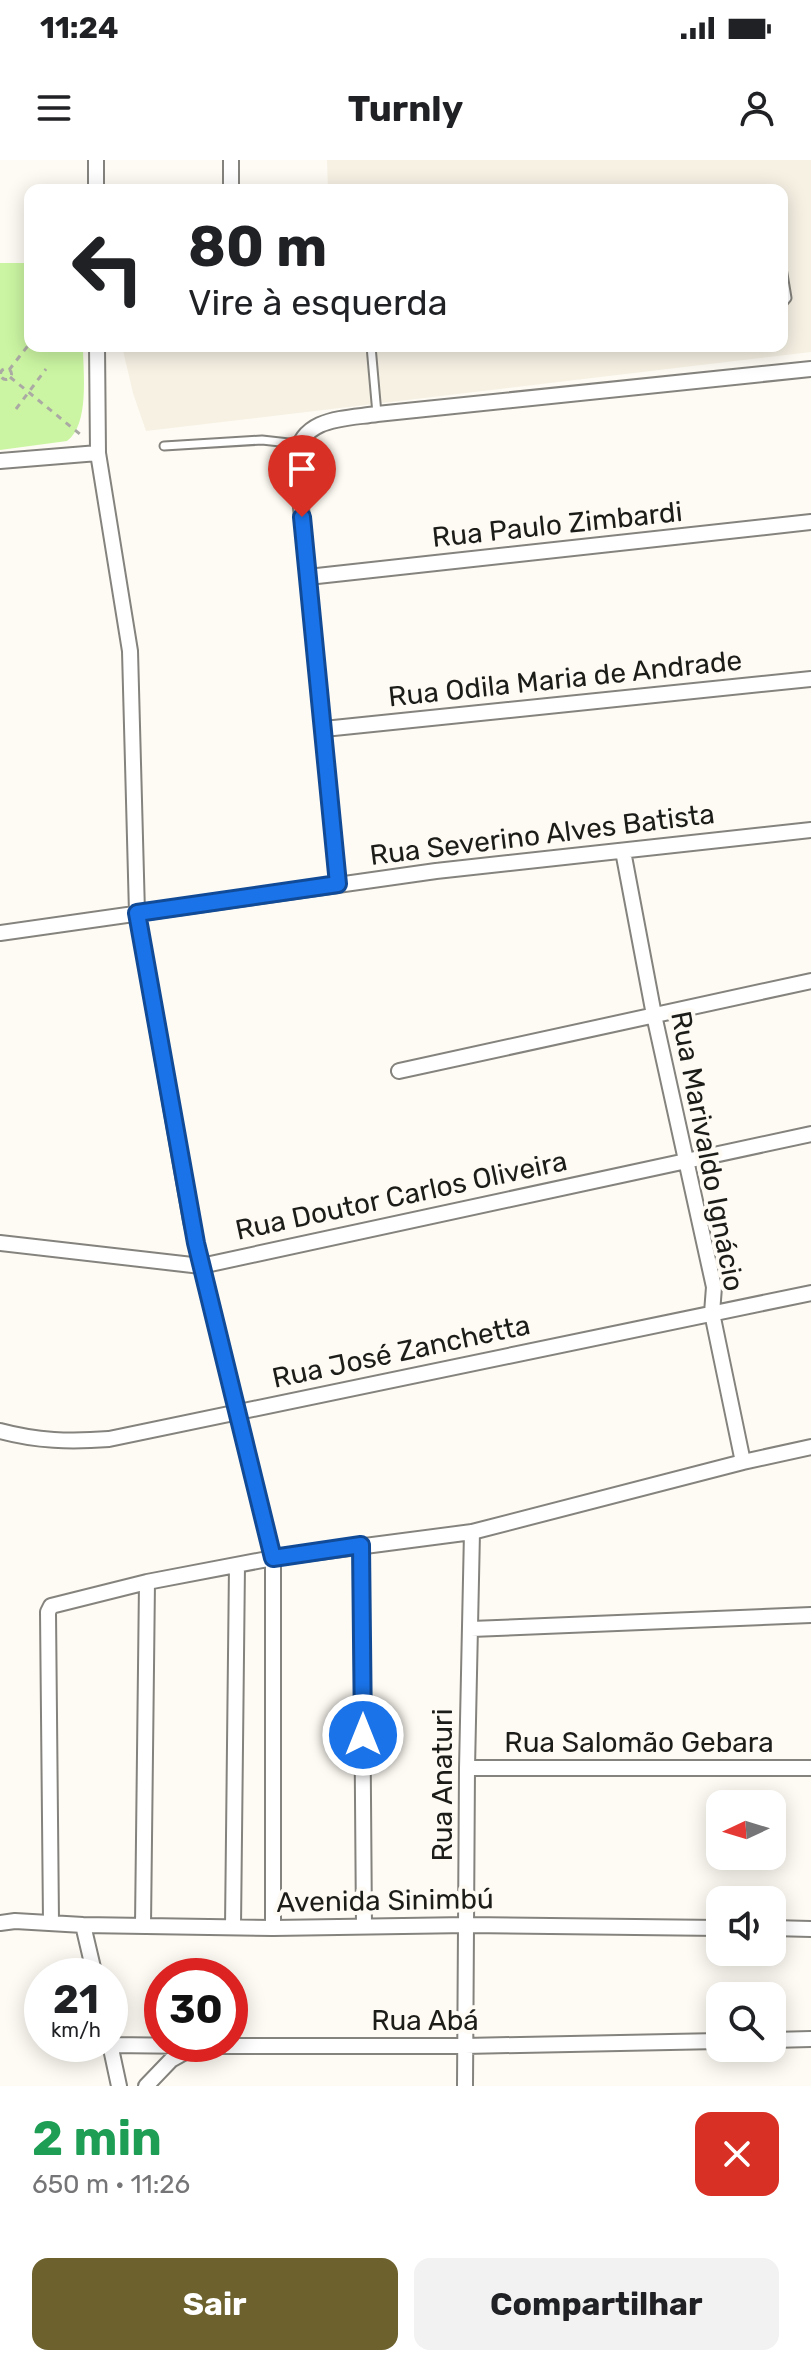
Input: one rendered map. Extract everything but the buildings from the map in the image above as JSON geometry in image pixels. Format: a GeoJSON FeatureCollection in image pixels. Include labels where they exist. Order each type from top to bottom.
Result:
{"type":"FeatureCollection","features":[{"type":"Feature","properties":{"kind":"street"},"geometry":{"type":"LineString","coordinates":[[96,160],[96,184]]}},
{"type":"Feature","properties":{"kind":"street"},"geometry":{"type":"LineString","coordinates":[[231,160],[231,184]]}},
{"type":"Feature","properties":{"kind":"street"},"geometry":{"type":"LineString","coordinates":[[97,352],[98,453],[130,651],[137,913],[201,1266],[273,1558],[273,1928]]}},
{"type":"Feature","properties":{"kind":"street"},"geometry":{"type":"LineString","coordinates":[[338,884],[296,457],[298,444],[305,433],[314,425],[377,414],[811,369]]}},
{"type":"Feature","properties":{"kind":"street"},"geometry":{"type":"LineString","coordinates":[[0,461],[98,453]]}},
{"type":"Feature","properties":{"kind":"street","name":"Rua Paulo Zimbardi"},"geometry":{"type":"LineString","coordinates":[[308,577],[811,522]]}},
{"type":"Feature","properties":{"kind":"street","name":"Rua Odila Maria de Andrade"},"geometry":{"type":"LineString","coordinates":[[324,729],[811,679]]}},
{"type":"Feature","properties":{"kind":"street","name":"Rua Severino Alves Batista"},"geometry":{"type":"LineString","coordinates":[[0,933],[338,884],[811,830]]}},
{"type":"Feature","properties":{"kind":"street","name":"Rua Marivaldo Ignácio"},"geometry":{"type":"LineString","coordinates":[[623,851],[654,1015],[714,1287],[712,1313],[743,1462]]}},
{"type":"Feature","properties":{"kind":"street"},"geometry":{"type":"LineString","coordinates":[[399,1071],[811,981]]}},
{"type":"Feature","properties":{"kind":"street","name":"Rua Doutor Carlos Oliveira"},"geometry":{"type":"LineString","coordinates":[[0,1243],[201,1266],[811,1134]]}},
{"type":"Feature","properties":{"kind":"street","name":"Rua José Zanchetta"},"geometry":{"type":"LineString","coordinates":[[0,1431],[32,1440],[73,1442],[109,1439],[811,1293]]}},
{"type":"Feature","properties":{"kind":"street"},"geometry":{"type":"LineString","coordinates":[[51,1922],[48,1612],[51,1606],[147,1582],[273,1558],[472,1532],[811,1447]]}},
{"type":"Feature","properties":{"kind":"street","name":"Rua Anaturi"},"geometry":{"type":"LineString","coordinates":[[465,2086],[472,1532]]}},
{"type":"Feature","properties":{"kind":"street"},"geometry":{"type":"LineString","coordinates":[[361,1545],[364,1926]]}},
{"type":"Feature","properties":{"kind":"street"},"geometry":{"type":"LineString","coordinates":[[233,1927],[237,1565]]}},
{"type":"Feature","properties":{"kind":"street"},"geometry":{"type":"LineString","coordinates":[[143,1925],[147,1582]]}},
{"type":"Feature","properties":{"kind":"street"},"geometry":{"type":"LineString","coordinates":[[471,1629],[811,1615]]}},
{"type":"Feature","properties":{"kind":"street","name":"Rua Salomão Gebara"},"geometry":{"type":"LineString","coordinates":[[467,1768],[811,1768]]}},
{"type":"Feature","properties":{"kind":"street","name":"Avenida Sinimbú"},"geometry":{"type":"LineString","coordinates":[[0,1923],[273,1928],[468,1925],[706,1928]]}},
{"type":"Feature","properties":{"kind":"street"},"geometry":{"type":"LineString","coordinates":[[83,1925],[91,1958]]}},
{"type":"Feature","properties":{"kind":"street"},"geometry":{"type":"LineString","coordinates":[[786,1928],[811,1929]]}},
{"type":"Feature","properties":{"kind":"street"},"geometry":{"type":"LineString","coordinates":[[786,2040],[811,2039]]}},
{"type":"Feature","properties":{"kind":"street","name":"Rua Abá"},"geometry":{"type":"LineString","coordinates":[[248,2046],[706,2041]]}},
{"type":"Feature","properties":{"kind":"street"},"geometry":{"type":"LineString","coordinates":[[114,2062],[119,2086]]}},
{"type":"Feature","properties":{"kind":"street"},"geometry":{"type":"LineString","coordinates":[[146,2086],[169,2062]]}},
{"type":"Feature","properties":{"kind":"lane"},"geometry":{"type":"LineString","coordinates":[[372,352],[377,414]]}},
{"type":"Feature","properties":{"kind":"lane"},"geometry":{"type":"LineString","coordinates":[[164,446],[262,440],[298,444]]}},
{"type":"Feature","properties":{"kind":"path"},"geometry":{"type":"LineString","coordinates":[[24,351],[9,370],[10,377],[81,435]]}},
{"type":"Feature","properties":{"kind":"path"},"geometry":{"type":"LineString","coordinates":[[9,370],[1,369],[1,380],[10,377]]}},
{"type":"Feature","properties":{"kind":"path"},"geometry":{"type":"LineString","coordinates":[[16,409],[46,369]]}},
{"type":"Feature","properties":{"kind":"shaded area"},"geometry":{"type":"Polygon","coordinates":[[[327,160],[811,160],[811,352],[146,431],[123,352],[788,352],[788,184],[328,184],[327,160]]]}},
{"type":"Feature","properties":{"kind":"green space"},"geometry":{"type":"Polygon","coordinates":[[[0,263],[24,263],[24,352],[83,352],[82,411],[74,433],[67,441],[0,450],[0,263]]]}},
{"type":"Feature","properties":{"kind":"route"},"geometry":{"type":"LineString","coordinates":[[302,517],[338,884],[137,913],[196,1243],[273,1558],[361,1545],[363,1735]]}}]}
